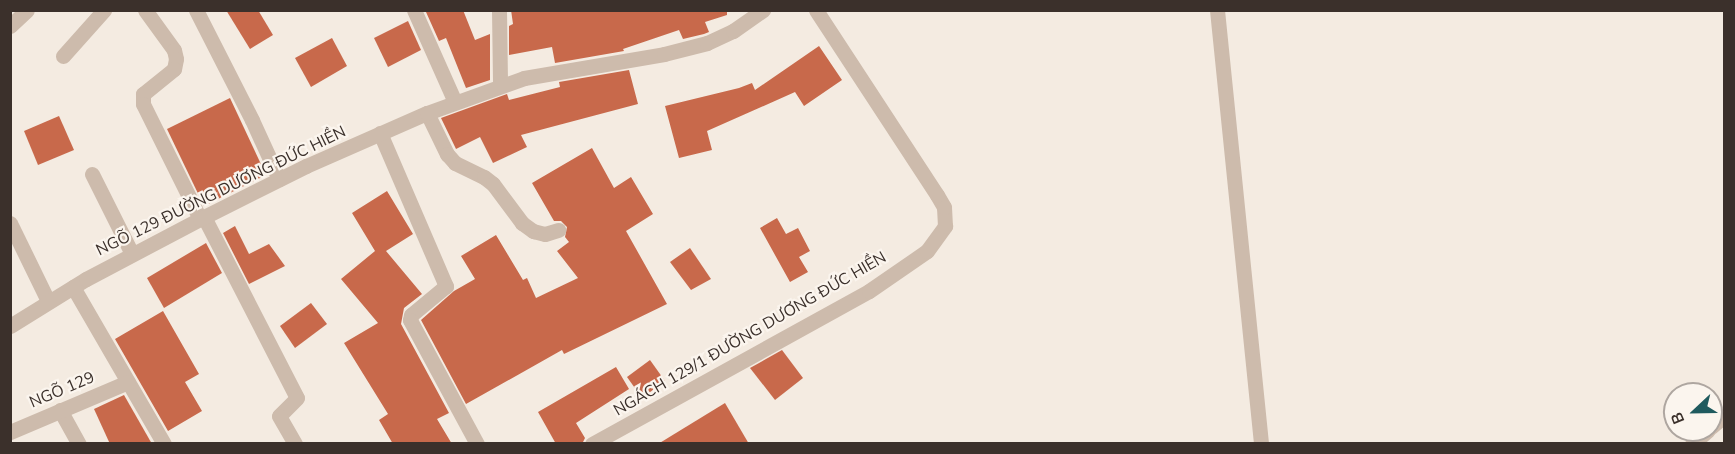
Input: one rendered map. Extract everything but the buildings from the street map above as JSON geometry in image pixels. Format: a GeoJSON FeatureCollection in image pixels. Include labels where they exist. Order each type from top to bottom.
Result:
{"type":"FeatureCollection","features":[{"type":"Feature","properties":{"kind":"street"},"geometry":{"type":"LineString","coordinates":[[10,26],[27,10]]}},
{"type":"Feature","properties":{"kind":"street"},"geometry":{"type":"LineString","coordinates":[[63,56],[104,10]]}},
{"type":"Feature","properties":{"kind":"street"},"geometry":{"type":"LineString","coordinates":[[145,10],[174,50],[176,59],[174,69],[143,94],[142,104],[297,398],[279,416],[295,444]]}},
{"type":"Feature","properties":{"kind":"street"},"geometry":{"type":"LineString","coordinates":[[196,10],[243,100],[279,179]]}},
{"type":"Feature","properties":{"kind":"street"},"geometry":{"type":"LineString","coordinates":[[414,10],[455,102]]}},
{"type":"Feature","properties":{"kind":"street"},"geometry":{"type":"LineString","coordinates":[[499,10],[500,85]]}},
{"type":"Feature","properties":{"kind":"street","name":"NGÕ 129 ĐƯỜNG DƯƠNG ĐỨC HIỀN"},"geometry":{"type":"LineString","coordinates":[[10,326],[48,301],[202,218],[279,179],[427,113],[500,85],[536,75],[686,49],[733,31],[763,10]]}},
{"type":"Feature","properties":{"kind":"street","name":"NGÁCH 129/1 ĐƯỜNG DƯƠNG ĐỨC HIỀN"},"geometry":{"type":"LineString","coordinates":[[592,444],[869,291],[927,252],[945,226],[944,207],[937,195],[816,10]]}},
{"type":"Feature","properties":{"kind":"street"},"geometry":{"type":"LineString","coordinates":[[1216,10],[1261,444]]}},
{"type":"Feature","properties":{"kind":"street"},"geometry":{"type":"LineString","coordinates":[[427,113],[451,159],[465,170],[484,177],[493,184],[522,223],[539,232],[558,230]]}},
{"type":"Feature","properties":{"kind":"street"},"geometry":{"type":"LineString","coordinates":[[380,133],[446,286],[411,315],[410,320],[477,444]]}},
{"type":"Feature","properties":{"kind":"street"},"geometry":{"type":"LineString","coordinates":[[92,174],[132,254]]}},
{"type":"Feature","properties":{"kind":"street"},"geometry":{"type":"LineString","coordinates":[[10,223],[48,301]]}},
{"type":"Feature","properties":{"kind":"street"},"geometry":{"type":"LineString","coordinates":[[73,287],[164,444]]}},
{"type":"Feature","properties":{"kind":"street","name":"NGÕ 129"},"geometry":{"type":"LineString","coordinates":[[10,432],[129,382]]}},
{"type":"Feature","properties":{"kind":"street"},"geometry":{"type":"LineString","coordinates":[[60,410],[80,444]]}}]}
